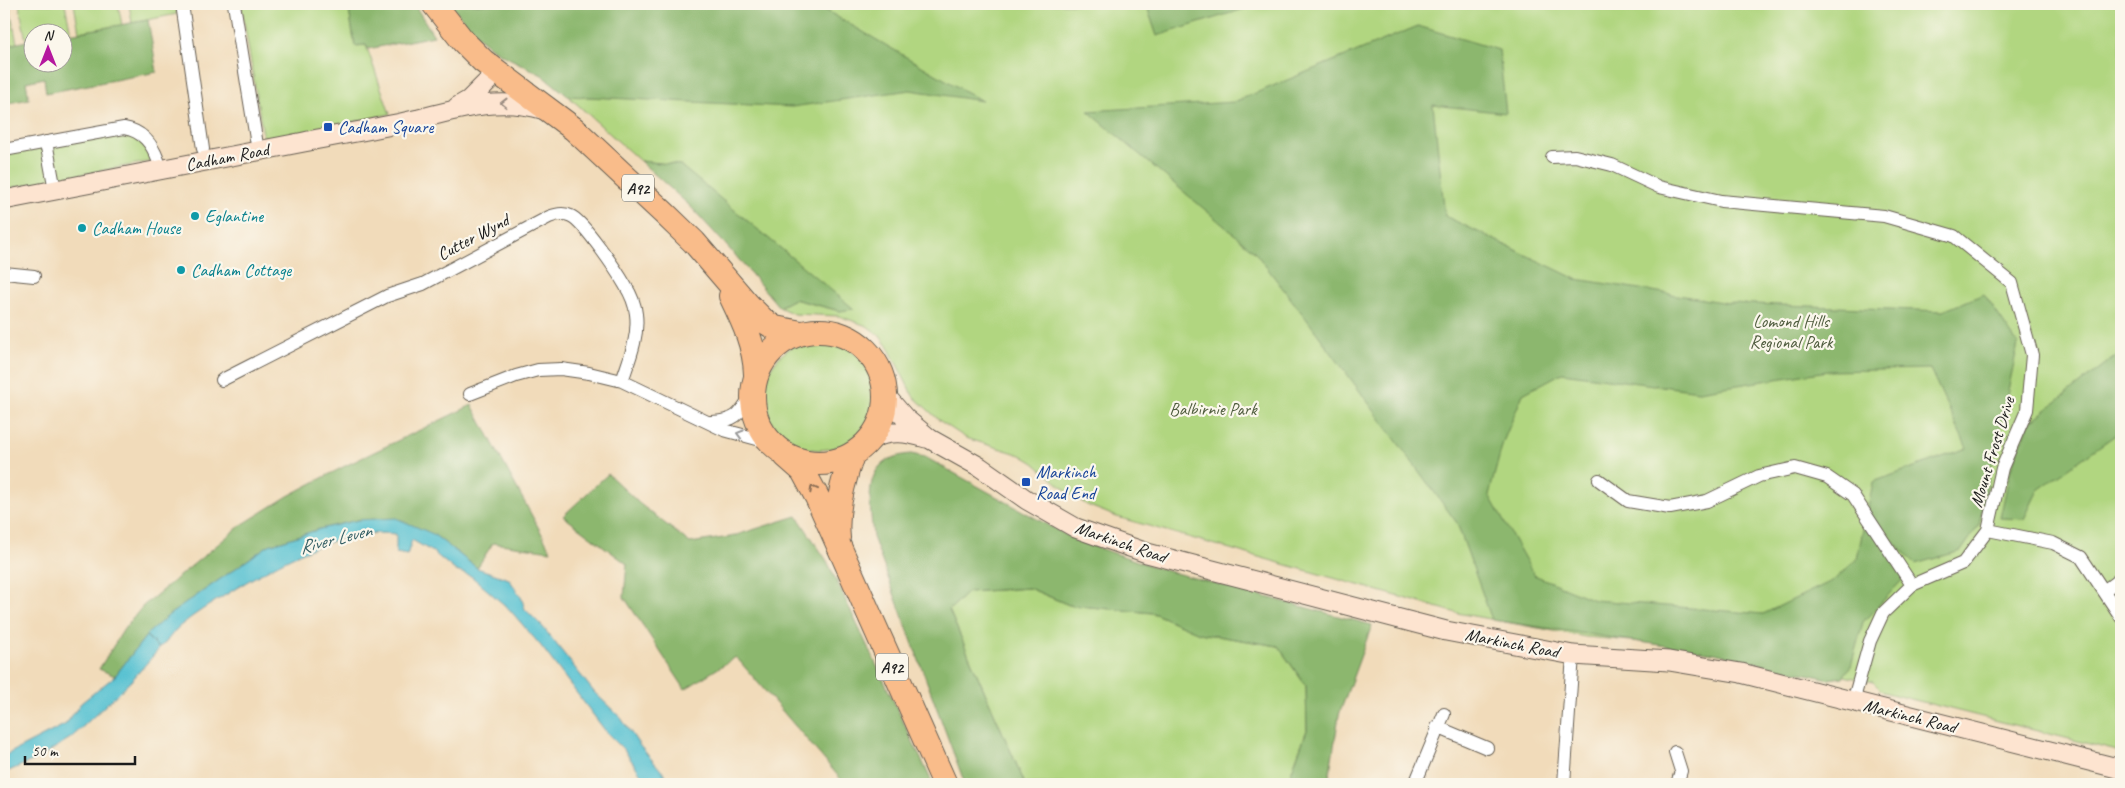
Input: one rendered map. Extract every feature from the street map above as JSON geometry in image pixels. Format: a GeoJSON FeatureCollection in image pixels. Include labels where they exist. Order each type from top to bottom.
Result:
{"type":"FeatureCollection","features":[{"type":"Feature","properties":{"kind":"highway","name":"A92"},"geometry":{"type":"LineString","coordinates":[[434,4],[463,41],[497,72],[574,129],[694,242],[764,322],[775,328],[801,333]]}},
{"type":"Feature","properties":{"kind":"highway","name":"A92"},"geometry":{"type":"LineString","coordinates":[[718,271],[749,335],[756,357],[753,408],[758,423],[775,447],[803,471],[817,497],[945,784]]}},
{"type":"Feature","properties":{"kind":"highway","name":"A92"},"geometry":{"type":"LineString","coordinates":[[754,383],[764,360],[774,348],[787,339],[801,333],[821,330],[841,334],[859,344],[873,358],[879,370],[886,396],[884,411],[879,426],[871,439],[852,454],[834,462],[815,463],[796,459],[775,447]]}},
{"type":"Feature","properties":{"kind":"highway","name":"A92"},"geometry":{"type":"LineString","coordinates":[[839,550],[836,524],[844,476],[852,454]]}},
{"type":"Feature","properties":{"kind":"main road","name":"Cadham Road"},"geometry":{"type":"LineString","coordinates":[[449,110],[469,100],[497,72]]}},
{"type":"Feature","properties":{"kind":"main road","name":"Cadham Road"},"geometry":{"type":"LineString","coordinates":[[4,200],[419,119],[449,110],[498,103],[522,105],[551,113]]}},
{"type":"Feature","properties":{"kind":"main road","name":"Markinch Road"},"geometry":{"type":"LineString","coordinates":[[886,396],[905,418],[930,439],[980,467],[1027,500],[1076,528],[1147,553],[1446,631],[1573,655],[1669,661],[1710,667],[2121,769]]}},
{"type":"Feature","properties":{"kind":"main road","name":"Markinch Road"},"geometry":{"type":"LineString","coordinates":[[871,439],[884,433],[897,432],[930,439]]}},
{"type":"Feature","properties":{"kind":"street"},"geometry":{"type":"LineString","coordinates":[[182,4],[203,149]]}},
{"type":"Feature","properties":{"kind":"street"},"geometry":{"type":"LineString","coordinates":[[234,4],[258,151]]}},
{"type":"Feature","properties":{"kind":"street"},"geometry":{"type":"LineString","coordinates":[[4,150],[124,128],[138,132],[148,140],[158,160]]}},
{"type":"Feature","properties":{"kind":"street"},"geometry":{"type":"LineString","coordinates":[[46,142],[55,190]]}},
{"type":"Feature","properties":{"kind":"street","name":"Mount Frost Drive"},"geometry":{"type":"LineString","coordinates":[[1552,157],[1575,156],[1612,165],[1659,187],[1721,201],[1884,216],[1954,236],[2012,283],[2032,354],[2027,410],[2002,468],[1988,530],[1963,563],[1912,585],[1882,612],[1863,661],[1853,702]]}},
{"type":"Feature","properties":{"kind":"street","name":"Cutter Wynd"},"geometry":{"type":"LineString","coordinates":[[222,380],[387,296],[423,284],[549,217],[564,213],[579,221],[626,285],[633,302],[636,313],[636,333],[622,381]]}},
{"type":"Feature","properties":{"kind":"street"},"geometry":{"type":"LineString","coordinates":[[4,273],[34,276]]}},
{"type":"Feature","properties":{"kind":"street"},"geometry":{"type":"LineString","coordinates":[[470,394],[516,376],[538,370],[561,369],[589,373],[622,381],[724,430],[775,447]]}},
{"type":"Feature","properties":{"kind":"street"},"geometry":{"type":"LineString","coordinates":[[708,422],[733,419],[740,414],[754,383]]}},
{"type":"Feature","properties":{"kind":"street"},"geometry":{"type":"LineString","coordinates":[[1599,480],[1628,500],[1670,508],[1707,500],[1760,476],[1795,468],[1827,477],[1853,495],[1912,585]]}},
{"type":"Feature","properties":{"kind":"street"},"geometry":{"type":"LineString","coordinates":[[1988,530],[2053,543],[2081,557],[2105,590],[2121,617]]}},
{"type":"Feature","properties":{"kind":"street"},"geometry":{"type":"LineString","coordinates":[[2105,590],[2121,578]]}},
{"type":"Feature","properties":{"kind":"street"},"geometry":{"type":"LineString","coordinates":[[1564,784],[1573,655]]}},
{"type":"Feature","properties":{"kind":"street"},"geometry":{"type":"LineString","coordinates":[[1415,784],[1444,714]]}},
{"type":"Feature","properties":{"kind":"street"},"geometry":{"type":"LineString","coordinates":[[1438,727],[1487,748]]}},
{"type":"Feature","properties":{"kind":"street"},"geometry":{"type":"LineString","coordinates":[[1675,752],[1681,771],[1677,784]]}},
{"type":"Feature","properties":{"kind":"green space"},"geometry":{"type":"Polygon","coordinates":[[[4,4],[9,4],[17,43],[4,46],[4,4]]]}},
{"type":"Feature","properties":{"kind":"green space"},"geometry":{"type":"Polygon","coordinates":[[[19,4],[65,4],[69,22],[22,22],[19,4]]]}},
{"type":"Feature","properties":{"kind":"green space"},"geometry":{"type":"Polygon","coordinates":[[[74,4],[118,4],[122,25],[79,32],[74,4]]]}},
{"type":"Feature","properties":{"kind":"green space"},"geometry":{"type":"Polygon","coordinates":[[[129,4],[175,4],[177,14],[132,23],[129,4]]]}},
{"type":"Feature","properties":{"kind":"green space"},"geometry":{"type":"Polygon","coordinates":[[[241,4],[348,4],[355,46],[366,45],[390,114],[264,141],[241,4]]]}},
{"type":"Feature","properties":{"kind":"green space"},"geometry":{"type":"Polygon","coordinates":[[[348,4],[414,4],[434,36],[368,49],[366,45],[355,46],[348,4]]]}},
{"type":"Feature","properties":{"kind":"green space"},"geometry":{"type":"Polygon","coordinates":[[[450,4],[815,4],[982,101],[910,90],[792,107],[568,96],[542,75],[497,52],[476,35],[450,4]]]}},
{"type":"Feature","properties":{"kind":"green space","name":"Lomond Hills Regional Park"},"geometry":{"type":"Polygon","coordinates":[[[474,4],[2121,4],[2121,752],[1883,692],[1873,682],[1710,648],[1586,637],[1457,613],[1117,517],[1087,505],[1021,455],[966,438],[940,421],[913,396],[888,347],[879,335],[867,326],[839,316],[794,314],[779,307],[794,299],[840,311],[680,165],[640,161],[568,96],[593,97],[474,4]]]}},
{"type":"Feature","properties":{"kind":"green space"},"geometry":{"type":"Polygon","coordinates":[[[1146,4],[1260,4],[1157,36],[1146,4]]]}},
{"type":"Feature","properties":{"kind":"green space"},"geometry":{"type":"Polygon","coordinates":[[[148,20],[157,72],[46,93],[44,78],[26,82],[29,99],[4,104],[4,46],[22,42],[22,72],[72,72],[72,33],[148,20]]]}},
{"type":"Feature","properties":{"kind":"green space"},"geometry":{"type":"Polygon","coordinates":[[[1418,26],[1499,50],[1506,113],[1433,105],[1445,216],[1576,279],[1728,303],[1943,311],[1984,294],[2018,344],[1979,525],[1961,551],[1915,564],[1867,513],[1873,482],[1967,448],[1930,369],[1828,371],[1699,391],[1562,373],[1523,394],[1503,442],[1489,495],[1534,575],[1594,600],[1763,614],[1834,580],[1857,559],[1866,515],[1906,576],[1863,622],[1851,666],[1843,677],[1829,679],[1714,653],[1492,620],[1457,523],[1254,251],[1088,111],[1234,102],[1418,26]]]}},
{"type":"Feature","properties":{"kind":"green space"},"geometry":{"type":"Polygon","coordinates":[[[130,129],[158,160],[4,189],[4,150],[130,129]]]}},
{"type":"Feature","properties":{"kind":"green space"},"geometry":{"type":"Polygon","coordinates":[[[640,161],[680,165],[854,309],[840,311],[794,299],[779,307],[690,206],[640,161]]]}},
{"type":"Feature","properties":{"kind":"green space"},"geometry":{"type":"Polygon","coordinates":[[[819,340],[830,341],[840,345],[858,356],[869,374],[873,384],[873,406],[869,416],[858,434],[840,445],[830,449],[819,450],[808,449],[798,445],[780,434],[769,416],[765,406],[764,395],[765,384],[769,374],[780,356],[798,345],[808,341],[819,340]]]}},
{"type":"Feature","properties":{"kind":"green space"},"geometry":{"type":"Polygon","coordinates":[[[2121,352],[2121,431],[2038,490],[2024,519],[2000,518],[2011,468],[2030,422],[2121,352]]]}},
{"type":"Feature","properties":{"kind":"green space"},"geometry":{"type":"Polygon","coordinates":[[[472,405],[551,551],[493,543],[477,568],[433,534],[358,520],[320,529],[269,545],[169,615],[146,636],[115,676],[99,669],[124,629],[143,606],[240,526],[288,496],[345,466],[472,405]]]}},
{"type":"Feature","properties":{"kind":"green space"},"geometry":{"type":"Polygon","coordinates":[[[911,454],[925,457],[1066,535],[1096,547],[1164,570],[1372,625],[1339,715],[1328,784],[1287,784],[1307,730],[1306,686],[1278,646],[1199,633],[1153,613],[1069,605],[1029,588],[968,592],[949,610],[1025,784],[965,784],[873,537],[870,495],[876,472],[883,463],[895,457],[911,454]]]}},
{"type":"Feature","properties":{"kind":"green space"},"geometry":{"type":"Polygon","coordinates":[[[608,474],[640,504],[690,543],[730,537],[797,516],[827,561],[933,784],[845,784],[736,657],[685,689],[624,597],[627,564],[563,516],[608,474]]]}},
{"type":"Feature","properties":{"kind":"green space"},"geometry":{"type":"Polygon","coordinates":[[[1029,588],[1069,605],[1153,613],[1200,633],[1278,646],[1306,686],[1307,730],[1287,784],[1025,784],[949,610],[968,592],[1029,588]]]}},
{"type":"Feature","properties":{"kind":"water","name":"River Leven"},"geometry":{"type":"Polygon","coordinates":[[[396,518],[433,534],[477,568],[509,579],[521,597],[525,609],[542,626],[594,692],[621,718],[640,746],[673,784],[648,784],[624,750],[607,733],[541,646],[509,609],[471,576],[456,571],[433,552],[412,540],[407,555],[396,553],[396,534],[374,533],[352,536],[308,550],[266,571],[203,609],[177,628],[159,648],[146,635],[169,615],[269,545],[320,529],[358,520],[396,518]]]}},
{"type":"Feature","properties":{"kind":"water"},"geometry":{"type":"Polygon","coordinates":[[[146,636],[159,649],[132,680],[72,737],[39,758],[4,773],[4,756],[66,724],[81,703],[115,676],[146,636]]]}},
{"type":"Feature","properties":{"kind":"place","name":"Cadham Square"},"geometry":{"type":"Point","coordinates":[328,127]}},
{"type":"Feature","properties":{"kind":"place","name":"Eglantine"},"geometry":{"type":"Point","coordinates":[195,216]}},
{"type":"Feature","properties":{"kind":"place","name":"Cadham House"},"geometry":{"type":"Point","coordinates":[82,228]}},
{"type":"Feature","properties":{"kind":"place","name":"Cadham Cottage"},"geometry":{"type":"Point","coordinates":[181,270]}},
{"type":"Feature","properties":{"kind":"place","name":"Markinch Road End"},"geometry":{"type":"Point","coordinates":[1026,482]}},
{"type":"Feature","properties":{"kind":"park label","name":"Balbirnie Park"},"geometry":{"type":"Point","coordinates":[1213,409]}}]}
